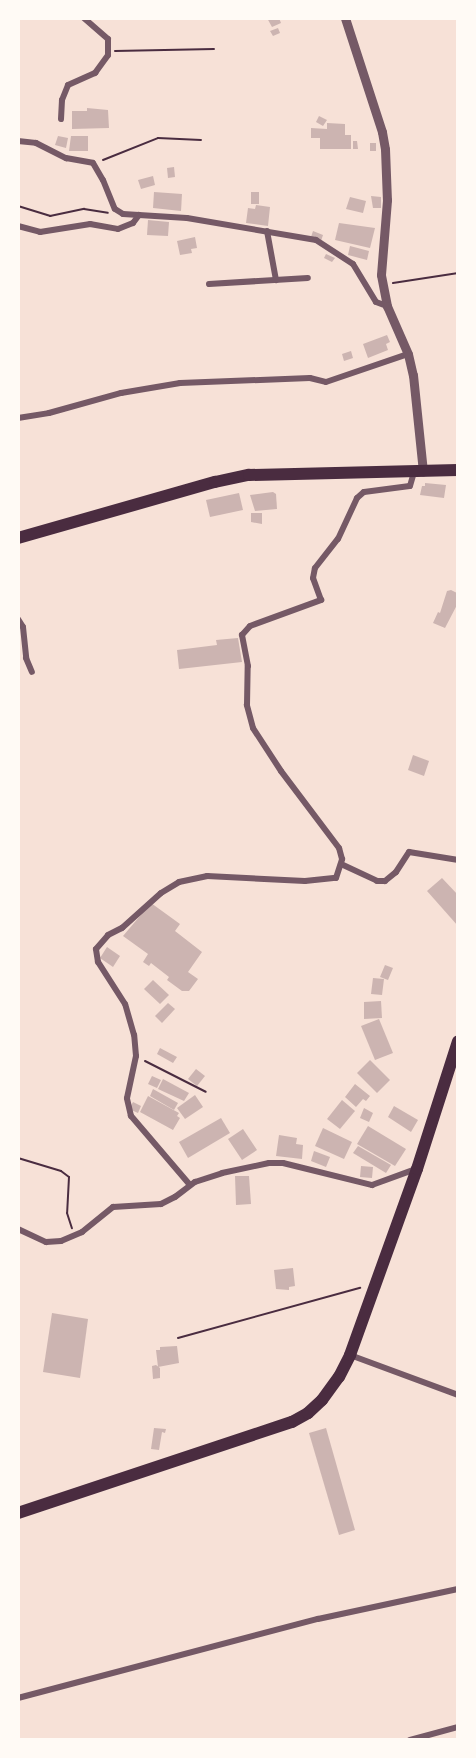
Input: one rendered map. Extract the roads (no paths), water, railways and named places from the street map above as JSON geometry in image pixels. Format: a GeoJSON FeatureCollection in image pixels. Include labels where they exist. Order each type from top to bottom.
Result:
{"type":"FeatureCollection","features":[{"type":"Feature","properties":{"kind":"main road"},"geometry":{"type":"LineString","coordinates":[[18,538],[215,482],[249,476],[458,470]]}},
{"type":"Feature","properties":{"kind":"main road"},"geometry":{"type":"LineString","coordinates":[[18,1513],[292,1422],[308,1413],[322,1400],[339,1377],[350,1355],[417,1169],[458,1041]]}},
{"type":"Feature","properties":{"kind":"street"},"geometry":{"type":"LineString","coordinates":[[61,119],[62,100],[68,85],[95,73],[109,51],[108,39],[84,18]]}},
{"type":"Feature","properties":{"kind":"street"},"geometry":{"type":"LineString","coordinates":[[190,1185],[131,1116],[127,1098],[136,1056],[134,1035],[125,1004],[98,962],[96,949],[108,935],[122,928],[161,893],[178,882],[207,876],[322,880],[336,878],[342,855],[339,848],[281,771],[253,728],[247,705],[248,666],[242,635],[250,626],[321,600],[313,578],[315,568],[338,539],[357,498],[364,492],[410,486],[419,472],[413,375],[408,354],[387,306],[382,285],[387,200],[385,149],[382,132],[345,18]]}},
{"type":"Feature","properties":{"kind":"street"},"geometry":{"type":"LineString","coordinates":[[18,141],[36,143],[66,158],[93,163],[103,180],[112,205],[120,213],[187,218],[316,240],[328,246],[357,269],[376,302],[387,306]]}},
{"type":"Feature","properties":{"kind":"street"},"geometry":{"type":"LineString","coordinates":[[18,226],[40,232],[90,224],[118,229],[133,223],[139,215]]}},
{"type":"Feature","properties":{"kind":"street"},"geometry":{"type":"LineString","coordinates":[[267,231],[276,280]]}},
{"type":"Feature","properties":{"kind":"street"},"geometry":{"type":"LineString","coordinates":[[209,284],[308,278]]}},
{"type":"Feature","properties":{"kind":"street"},"geometry":{"type":"LineString","coordinates":[[18,418],[49,413],[121,393],[180,383],[310,378],[326,382],[408,354]]}},
{"type":"Feature","properties":{"kind":"street"},"geometry":{"type":"LineString","coordinates":[[18,619],[23,627],[26,658],[32,672]]}},
{"type":"Feature","properties":{"kind":"street"},"geometry":{"type":"LineString","coordinates":[[341,864],[377,881],[385,881],[396,872],[409,852],[458,860]]}},
{"type":"Feature","properties":{"kind":"street"},"geometry":{"type":"LineString","coordinates":[[18,1229],[49,1242],[76,1236],[113,1207],[161,1204],[175,1197],[190,1185],[222,1173],[276,1162],[372,1185],[385,1182],[407,1170],[417,1169]]}},
{"type":"Feature","properties":{"kind":"street"},"geometry":{"type":"LineString","coordinates":[[350,1355],[458,1395]]}},
{"type":"Feature","properties":{"kind":"street"},"geometry":{"type":"LineString","coordinates":[[18,1698],[318,1619],[458,1589]]}},
{"type":"Feature","properties":{"kind":"street"},"geometry":{"type":"LineString","coordinates":[[410,1740],[458,1727]]}}]}
